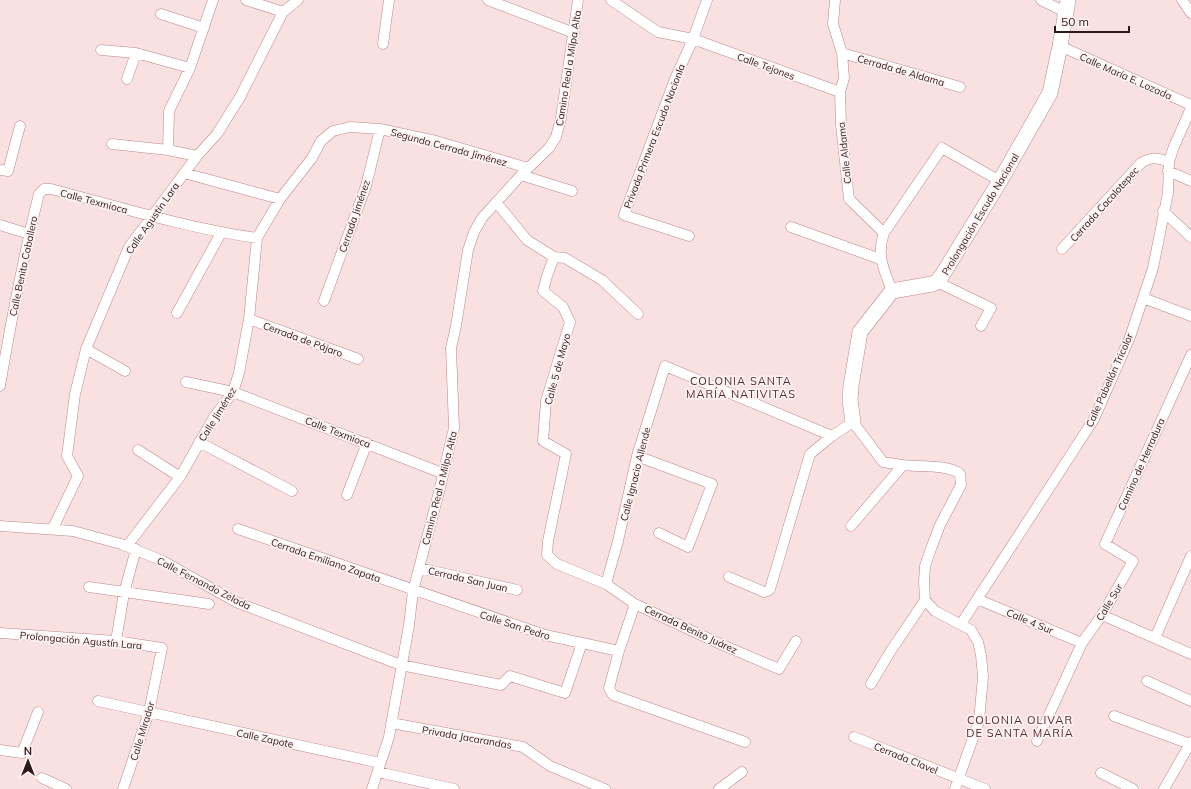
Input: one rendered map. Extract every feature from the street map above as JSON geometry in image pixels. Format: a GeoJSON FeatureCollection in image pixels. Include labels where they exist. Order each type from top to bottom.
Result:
{"type":"FeatureCollection","features":[{"type":"Feature","properties":{"kind":"street"},"geometry":{"type":"LineString","coordinates":[[168,150],[169,111],[190,68],[213,0]]}},
{"type":"Feature","properties":{"kind":"street"},"geometry":{"type":"LineString","coordinates":[[246,0],[283,12]]}},
{"type":"Feature","properties":{"kind":"street","name":"Calle Agustín Lara"},"geometry":{"type":"LineString","coordinates":[[53,528],[78,476],[67,456],[75,394],[86,349],[129,247],[197,156],[217,134],[240,97],[283,12],[298,0]]}},
{"type":"Feature","properties":{"kind":"street"},"geometry":{"type":"LineString","coordinates":[[383,44],[388,0]]}},
{"type":"Feature","properties":{"kind":"street"},"geometry":{"type":"LineString","coordinates":[[488,0],[574,33]]}},
{"type":"Feature","properties":{"kind":"street","name":"Camino Real a Milpa Alta"},"geometry":{"type":"LineString","coordinates":[[372,789],[389,736],[409,625],[413,591],[454,428],[451,348],[468,250],[474,232],[482,218],[524,171],[549,148],[556,137],[561,118],[578,0]]}},
{"type":"Feature","properties":{"kind":"street","name":"Calle Tejones"},"geometry":{"type":"LineString","coordinates":[[611,0],[658,32],[692,39],[840,92]]}},
{"type":"Feature","properties":{"kind":"street"},"geometry":{"type":"LineString","coordinates":[[692,39],[707,0]]}},
{"type":"Feature","properties":{"kind":"street","name":"Calle Aldama"},"geometry":{"type":"LineString","coordinates":[[835,0],[833,24],[842,53],[844,78],[840,92],[841,125],[849,199],[884,233]]}},
{"type":"Feature","properties":{"kind":"street"},"geometry":{"type":"LineString","coordinates":[[1041,0],[1066,6]]}},
{"type":"Feature","properties":{"kind":"street"},"geometry":{"type":"LineString","coordinates":[[1182,0],[1191,13]]}},
{"type":"Feature","properties":{"kind":"street","name":"Prolongación Escudo Nacional"},"geometry":{"type":"LineString","coordinates":[[892,291],[937,282],[1000,181],[1050,93],[1060,46],[1066,6]]}},
{"type":"Feature","properties":{"kind":"street"},"geometry":{"type":"LineString","coordinates":[[161,14],[204,28]]}},
{"type":"Feature","properties":{"kind":"street","name":"Privada Primera Escudo Nacionla"},"geometry":{"type":"LineString","coordinates":[[689,236],[624,215],[675,79],[692,39]]}},
{"type":"Feature","properties":{"kind":"street","name":"Calle María E. Lozada"},"geometry":{"type":"LineString","coordinates":[[1060,46],[1191,107]]}},
{"type":"Feature","properties":{"kind":"street"},"geometry":{"type":"LineString","coordinates":[[101,50],[136,53],[190,68]]}},
{"type":"Feature","properties":{"kind":"street"},"geometry":{"type":"LineString","coordinates":[[127,79],[136,53]]}},
{"type":"Feature","properties":{"kind":"street","name":"Cerrada de Aldama"},"geometry":{"type":"LineString","coordinates":[[842,53],[960,87]]}},
{"type":"Feature","properties":{"kind":"street","name":"Calle Pabellón Tricolor"},"geometry":{"type":"LineString","coordinates":[[961,624],[1094,419],[1130,337],[1153,268],[1168,193],[1169,167],[1173,149],[1191,107]]}},
{"type":"Feature","properties":{"kind":"street"},"geometry":{"type":"LineString","coordinates":[[0,170],[8,172],[20,126]]}},
{"type":"Feature","properties":{"kind":"street","name":"Segunda Cerrada Jiménez"},"geometry":{"type":"LineString","coordinates":[[257,238],[280,200],[312,158],[321,141],[333,131],[350,127],[380,129],[436,141],[524,171],[572,191]]}},
{"type":"Feature","properties":{"kind":"street","name":"Cerrada Jiménez"},"geometry":{"type":"LineString","coordinates":[[324,301],[366,186],[380,129]]}},
{"type":"Feature","properties":{"kind":"street"},"geometry":{"type":"LineString","coordinates":[[112,144],[168,150],[197,156]]}},
{"type":"Feature","properties":{"kind":"street"},"geometry":{"type":"LineString","coordinates":[[871,684],[890,652],[925,600],[925,566],[940,525],[961,485],[960,474],[956,471],[883,462],[853,422],[850,400],[851,386],[860,332],[892,291],[880,259],[880,244],[884,233],[942,148],[1000,181]]}},
{"type":"Feature","properties":{"kind":"street","name":"Cerrada Cacalotepec"},"geometry":{"type":"LineString","coordinates":[[1062,249],[1141,163],[1149,158],[1159,159],[1191,181]]}},
{"type":"Feature","properties":{"kind":"street"},"geometry":{"type":"LineString","coordinates":[[184,173],[280,200]]}},
{"type":"Feature","properties":{"kind":"street","name":"Calle Texmioca"},"geometry":{"type":"LineString","coordinates":[[39,194],[44,189],[51,189],[151,216],[221,232],[257,238]]}},
{"type":"Feature","properties":{"kind":"street","name":"Calle Benito Caballero"},"geometry":{"type":"LineString","coordinates":[[0,386],[10,326],[39,194]]}},
{"type":"Feature","properties":{"kind":"street"},"geometry":{"type":"LineString","coordinates":[[496,202],[527,240],[554,257],[565,258],[602,280],[638,314]]}},
{"type":"Feature","properties":{"kind":"street"},"geometry":{"type":"LineString","coordinates":[[1164,211],[1191,237]]}},
{"type":"Feature","properties":{"kind":"street"},"geometry":{"type":"LineString","coordinates":[[0,226],[29,234]]}},
{"type":"Feature","properties":{"kind":"street"},"geometry":{"type":"LineString","coordinates":[[791,227],[880,259]]}},
{"type":"Feature","properties":{"kind":"street"},"geometry":{"type":"LineString","coordinates":[[177,313],[221,232]]}},
{"type":"Feature","properties":{"kind":"street","name":"Calle Jiménez"},"geometry":{"type":"LineString","coordinates":[[116,641],[132,548],[180,477],[214,416],[234,392],[249,319],[257,238]]}},
{"type":"Feature","properties":{"kind":"street","name":"Calle 5 de Mayo"},"geometry":{"type":"LineString","coordinates":[[554,257],[543,291],[563,307],[570,322],[546,401],[543,441],[566,454],[548,541],[547,555],[557,564],[606,584]]}},
{"type":"Feature","properties":{"kind":"street"},"geometry":{"type":"LineString","coordinates":[[937,282],[991,308],[981,326]]}},
{"type":"Feature","properties":{"kind":"street"},"geometry":{"type":"LineString","coordinates":[[1143,298],[1191,316]]}},
{"type":"Feature","properties":{"kind":"street","name":"Cerrada de Pájaro"},"geometry":{"type":"LineString","coordinates":[[249,319],[358,359]]}},
{"type":"Feature","properties":{"kind":"street"},"geometry":{"type":"LineString","coordinates":[[86,349],[125,371]]}},
{"type":"Feature","properties":{"kind":"street","name":"Camino de Herradura"},"geometry":{"type":"LineString","coordinates":[[1133,561],[1105,544],[1191,355]]}},
{"type":"Feature","properties":{"kind":"street","name":"Calle Ignacio Allende"},"geometry":{"type":"LineString","coordinates":[[606,584],[618,541],[638,456],[665,366],[832,436]]}},
{"type":"Feature","properties":{"kind":"street","name":"Calle Texmioca"},"geometry":{"type":"LineString","coordinates":[[186,382],[234,392],[442,473]]}},
{"type":"Feature","properties":{"kind":"street"},"geometry":{"type":"LineString","coordinates":[[729,577],[764,592],[770,589],[810,454],[832,436],[853,422]]}},
{"type":"Feature","properties":{"kind":"street"},"geometry":{"type":"LineString","coordinates":[[199,442],[292,491]]}},
{"type":"Feature","properties":{"kind":"street"},"geometry":{"type":"LineString","coordinates":[[347,495],[367,443]]}},
{"type":"Feature","properties":{"kind":"street"},"geometry":{"type":"LineString","coordinates":[[138,450],[180,477]]}},
{"type":"Feature","properties":{"kind":"street"},"geometry":{"type":"LineString","coordinates":[[638,456],[712,484],[688,547],[659,533]]}},
{"type":"Feature","properties":{"kind":"street"},"geometry":{"type":"LineString","coordinates":[[851,526],[903,465]]}},
{"type":"Feature","properties":{"kind":"street","name":"Calle Fernando Zelada"},"geometry":{"type":"LineString","coordinates":[[0,526],[73,530],[132,548],[163,561],[236,602],[401,665],[501,685],[510,676],[565,693],[582,643]]}},
{"type":"Feature","properties":{"kind":"street","name":"Cerrada Emiliano Zapata"},"geometry":{"type":"LineString","coordinates":[[238,529],[413,591]]}},
{"type":"Feature","properties":{"kind":"street"},"geometry":{"type":"LineString","coordinates":[[1155,638],[1191,556]]}},
{"type":"Feature","properties":{"kind":"street","name":"Calle Sur"},"geometry":{"type":"LineString","coordinates":[[1037,741],[1082,643],[1102,614],[1133,561]]}},
{"type":"Feature","properties":{"kind":"street","name":"Cerrada San Juan"},"geometry":{"type":"LineString","coordinates":[[419,568],[517,590]]}},
{"type":"Feature","properties":{"kind":"street","name":"Cerrada Benito Juárez"},"geometry":{"type":"LineString","coordinates":[[606,584],[635,604],[718,643],[779,669],[796,641]]}},
{"type":"Feature","properties":{"kind":"street"},"geometry":{"type":"LineString","coordinates":[[89,587],[209,604]]}},
{"type":"Feature","properties":{"kind":"street","name":"Calle San Pedro"},"geometry":{"type":"LineString","coordinates":[[413,591],[545,635],[619,651]]}},
{"type":"Feature","properties":{"kind":"street","name":"Calle 4 Sur"},"geometry":{"type":"LineString","coordinates":[[977,599],[1082,643]]}},
{"type":"Feature","properties":{"kind":"street"},"geometry":{"type":"LineString","coordinates":[[925,600],[935,611],[971,630],[978,642],[981,655],[983,677],[979,721],[955,789]]}},
{"type":"Feature","properties":{"kind":"street"},"geometry":{"type":"LineString","coordinates":[[635,604],[619,651],[609,688],[613,695],[745,742]]}},
{"type":"Feature","properties":{"kind":"street"},"geometry":{"type":"LineString","coordinates":[[1102,614],[1191,654]]}},
{"type":"Feature","properties":{"kind":"street","name":"Prolongación Agustín Lara"},"geometry":{"type":"LineString","coordinates":[[0,633],[116,641],[162,648]]}},
{"type":"Feature","properties":{"kind":"street","name":"Calle Mirador"},"geometry":{"type":"LineString","coordinates":[[123,789],[150,712],[162,648]]}},
{"type":"Feature","properties":{"kind":"street"},"geometry":{"type":"LineString","coordinates":[[1147,681],[1191,701]]}},
{"type":"Feature","properties":{"kind":"street","name":"Calle Zapote"},"geometry":{"type":"LineString","coordinates":[[98,701],[379,767],[454,789]]}},
{"type":"Feature","properties":{"kind":"street"},"geometry":{"type":"LineString","coordinates":[[0,750],[22,753],[38,712]]}},
{"type":"Feature","properties":{"kind":"street"},"geometry":{"type":"LineString","coordinates":[[1114,716],[1191,743],[1164,789]]}},
{"type":"Feature","properties":{"kind":"street","name":"Privada Jacarandas"},"geometry":{"type":"LineString","coordinates":[[391,723],[523,747],[550,766],[605,789]]}},
{"type":"Feature","properties":{"kind":"street","name":"Cerrada Clavel"},"geometry":{"type":"LineString","coordinates":[[854,737],[985,789]]}},
{"type":"Feature","properties":{"kind":"street"},"geometry":{"type":"LineString","coordinates":[[721,788],[742,772]]}},
{"type":"Feature","properties":{"kind":"street"},"geometry":{"type":"LineString","coordinates":[[1101,772],[1133,789]]}},
{"type":"Feature","properties":{"kind":"street"},"geometry":{"type":"LineString","coordinates":[[42,778],[66,789]]}},
{"type":"Feature","properties":{"kind":"district","name":"COLONIA SANTA MARÍA NATIVITAS"},"geometry":{"type":"Point","coordinates":[741,387]}},
{"type":"Feature","properties":{"kind":"district","name":"COLONIA OLIVAR DE SANTA MARÍA"},"geometry":{"type":"Point","coordinates":[1020,726]}}]}
